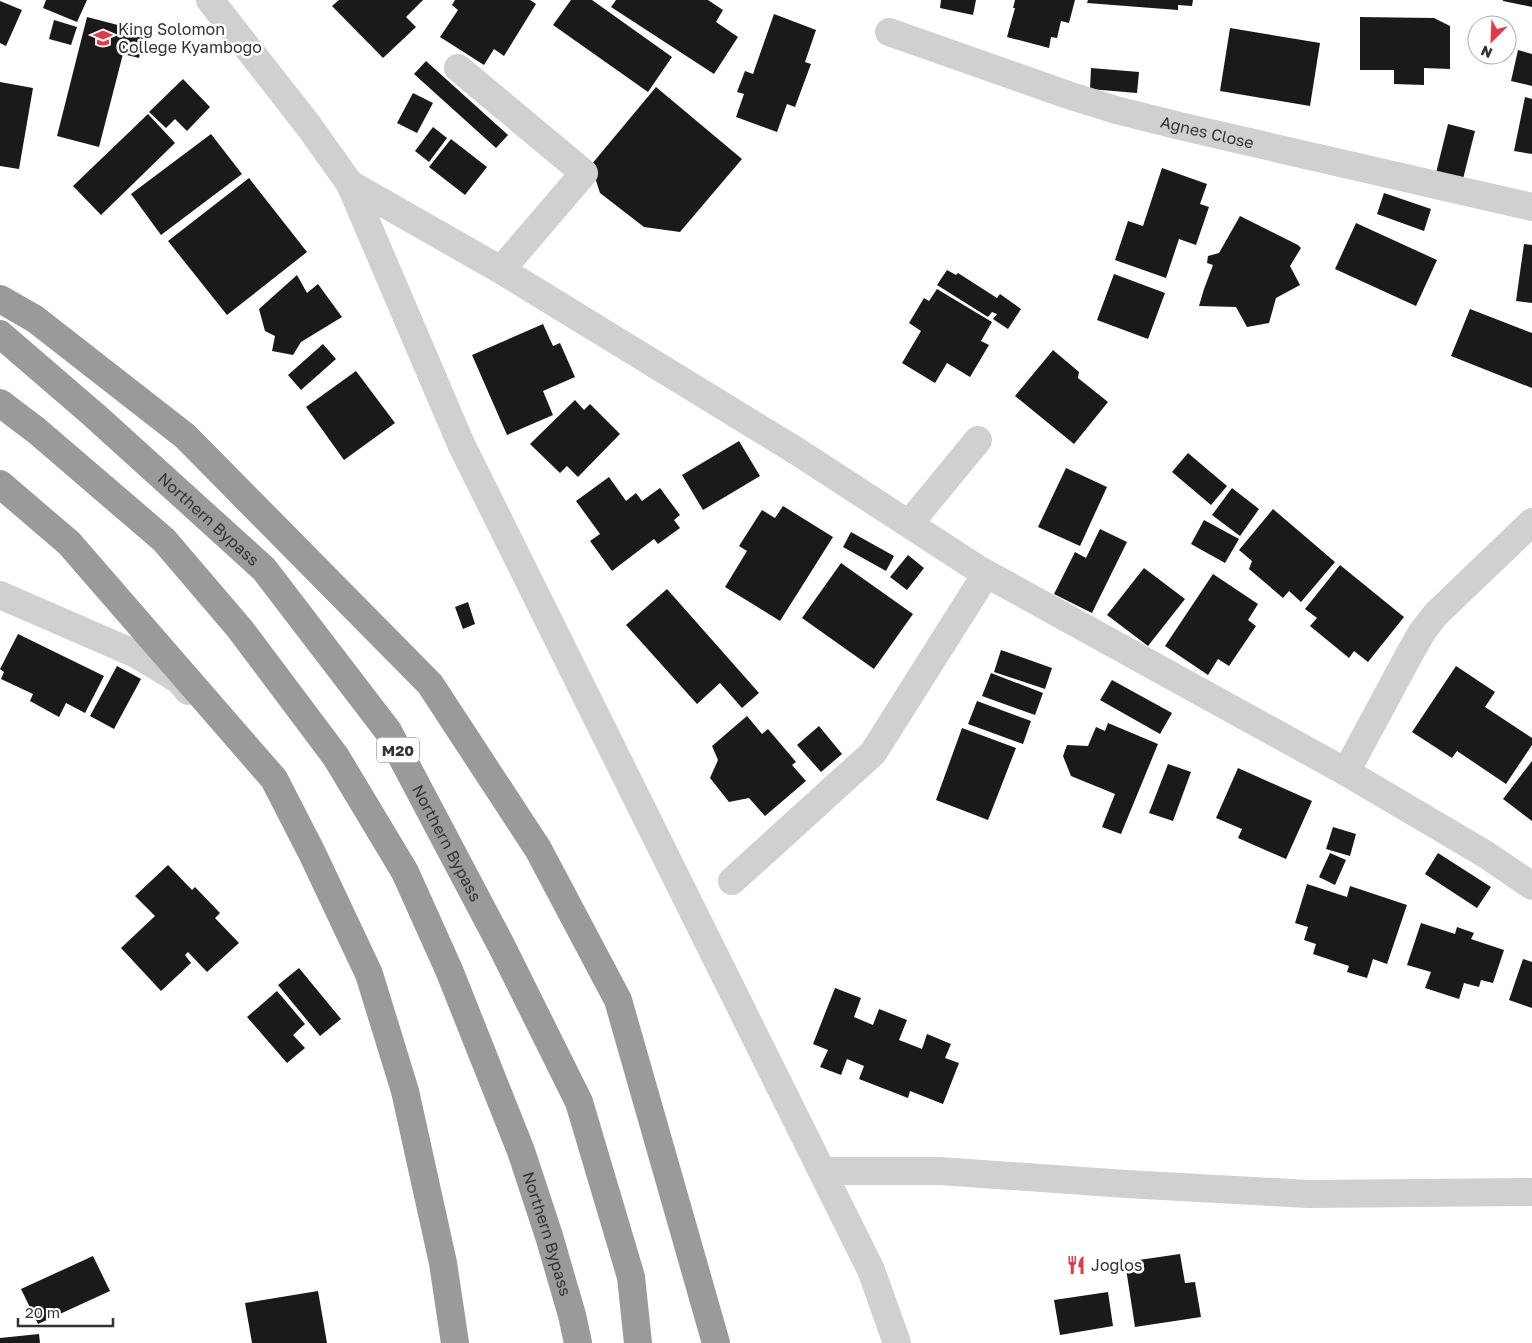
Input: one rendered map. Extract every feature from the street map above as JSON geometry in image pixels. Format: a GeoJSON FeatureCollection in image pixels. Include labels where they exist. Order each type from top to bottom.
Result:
{"type":"FeatureCollection","features":[{"type":"Feature","properties":{"kind":"highway"},"geometry":{"type":"LineString","coordinates":[[0,298],[35,318],[185,436],[430,684],[538,849],[618,1000],[716,1343]]}},
{"type":"Feature","properties":{"kind":"highway","name":"Northern Bypass"},"geometry":{"type":"LineString","coordinates":[[0,334],[94,415],[264,569],[388,731],[501,946],[579,1102],[631,1277],[638,1343]]}},
{"type":"Feature","properties":{"kind":"highway","name":"Northern Bypass"},"geometry":{"type":"LineString","coordinates":[[0,403],[37,430],[164,540],[240,629],[336,757],[405,872],[449,970],[521,1151],[549,1236],[572,1315],[578,1343]]}},
{"type":"Feature","properties":{"kind":"highway"},"geometry":{"type":"LineString","coordinates":[[0,484],[69,543],[274,779],[312,853],[369,974],[405,1091],[443,1263],[455,1343]]}},
{"type":"Feature","properties":{"kind":"street"},"geometry":{"type":"LineString","coordinates":[[210,0],[308,125],[350,184],[461,444],[871,1270],[897,1343]]}},
{"type":"Feature","properties":{"kind":"street","name":"Agnes Close"},"geometry":{"type":"LineString","coordinates":[[889,32],[1068,96],[1116,110],[1532,207]]}},
{"type":"Feature","properties":{"kind":"street"},"geometry":{"type":"LineString","coordinates":[[458,68],[584,173],[501,270]]}},
{"type":"Feature","properties":{"kind":"street"},"geometry":{"type":"LineString","coordinates":[[350,184],[501,270],[798,452],[986,574],[1346,772],[1485,854],[1532,886]]}},
{"type":"Feature","properties":{"kind":"street"},"geometry":{"type":"LineString","coordinates":[[909,524],[978,440]]}},
{"type":"Feature","properties":{"kind":"street"},"geometry":{"type":"LineString","coordinates":[[1346,772],[1409,655],[1431,620],[1532,522]]}},
{"type":"Feature","properties":{"kind":"street"},"geometry":{"type":"LineString","coordinates":[[732,882],[873,753],[986,574]]}},
{"type":"Feature","properties":{"kind":"street"},"geometry":{"type":"LineString","coordinates":[[0,595],[138,655],[179,680],[261,782],[312,853]]}},
{"type":"Feature","properties":{"kind":"street"},"geometry":{"type":"LineString","coordinates":[[822,1171],[940,1172],[1309,1194],[1532,1192]]}},
{"type":"Feature","properties":{"kind":"building"},"geometry":{"type":"Polygon","coordinates":[[[46,0],[87,0],[77,22],[43,8],[46,0]]]}},
{"type":"Feature","properties":{"kind":"building"},"geometry":{"type":"Polygon","coordinates":[[[339,0],[423,0],[406,17],[416,27],[383,58],[332,6],[339,0]]]}},
{"type":"Feature","properties":{"kind":"building"},"geometry":{"type":"Polygon","coordinates":[[[455,0],[530,0],[536,4],[504,56],[494,49],[484,65],[440,37],[458,10],[452,5],[455,0]]]}},
{"type":"Feature","properties":{"kind":"building"},"geometry":{"type":"Polygon","coordinates":[[[571,0],[592,0],[672,57],[648,92],[553,25],[571,0]]]}},
{"type":"Feature","properties":{"kind":"building"},"geometry":{"type":"Polygon","coordinates":[[[616,0],[708,0],[723,10],[716,22],[738,37],[714,74],[611,7],[616,0]]]}},
{"type":"Feature","properties":{"kind":"building"},"geometry":{"type":"Polygon","coordinates":[[[941,0],[976,0],[973,15],[940,8],[941,0]]]}},
{"type":"Feature","properties":{"kind":"building"},"geometry":{"type":"Polygon","coordinates":[[[1015,0],[1075,0],[1069,23],[1061,21],[1057,38],[1051,37],[1049,48],[1007,37],[1015,8],[1013,8],[1015,0]]]}},
{"type":"Feature","properties":{"kind":"building"},"geometry":{"type":"Polygon","coordinates":[[[1088,0],[1193,0],[1192,6],[1178,5],[1178,10],[1087,3],[1088,0]]]}},
{"type":"Feature","properties":{"kind":"building"},"geometry":{"type":"Polygon","coordinates":[[[1532,0],[1532,7],[1503,1],[1532,0]]]}},
{"type":"Feature","properties":{"kind":"building"},"geometry":{"type":"Polygon","coordinates":[[[0,1],[22,10],[6,46],[0,43],[0,1]]]}},
{"type":"Feature","properties":{"kind":"building"},"geometry":{"type":"Polygon","coordinates":[[[774,14],[816,30],[805,62],[811,64],[795,107],[787,104],[777,132],[736,117],[744,94],[737,92],[745,71],[753,74],[774,14]]]}},
{"type":"Feature","properties":{"kind":"building"},"geometry":{"type":"Polygon","coordinates":[[[87,17],[145,32],[139,58],[123,54],[99,147],[57,136],[87,17]]]}},
{"type":"Feature","properties":{"kind":"building"},"geometry":{"type":"Polygon","coordinates":[[[1360,17],[1434,18],[1450,26],[1450,69],[1424,68],[1424,85],[1394,84],[1394,70],[1360,70],[1360,17]]]}},
{"type":"Feature","properties":{"kind":"building"},"geometry":{"type":"Polygon","coordinates":[[[54,20],[77,27],[71,45],[49,39],[54,20]]]}},
{"type":"Feature","properties":{"kind":"building"},"geometry":{"type":"Polygon","coordinates":[[[1230,28],[1320,43],[1310,106],[1220,91],[1230,28]]]}},
{"type":"Feature","properties":{"kind":"building"},"geometry":{"type":"Polygon","coordinates":[[[1518,50],[1532,54],[1532,86],[1511,81],[1515,65],[1517,65],[1518,50]]]}},
{"type":"Feature","properties":{"kind":"building"},"geometry":{"type":"Polygon","coordinates":[[[426,61],[508,135],[496,148],[414,74],[426,61]]]}},
{"type":"Feature","properties":{"kind":"building"},"geometry":{"type":"Polygon","coordinates":[[[1091,68],[1139,72],[1137,93],[1090,89],[1091,68]]]}},
{"type":"Feature","properties":{"kind":"building"},"geometry":{"type":"Polygon","coordinates":[[[183,79],[210,107],[187,131],[175,119],[166,128],[149,112],[183,79]]]}},
{"type":"Feature","properties":{"kind":"building"},"geometry":{"type":"Polygon","coordinates":[[[0,82],[33,88],[19,169],[0,166],[0,82]]]}},
{"type":"Feature","properties":{"kind":"building"},"geometry":{"type":"Polygon","coordinates":[[[656,87],[742,159],[680,232],[644,227],[600,193],[591,165],[656,87]]]}},
{"type":"Feature","properties":{"kind":"building"},"geometry":{"type":"Polygon","coordinates":[[[413,93],[433,103],[417,133],[397,123],[413,93]]]}},
{"type":"Feature","properties":{"kind":"building"},"geometry":{"type":"Polygon","coordinates":[[[1525,97],[1532,99],[1532,154],[1514,151],[1525,97]]]}},
{"type":"Feature","properties":{"kind":"building"},"geometry":{"type":"Polygon","coordinates":[[[148,114],[175,143],[101,215],[73,186],[148,114]]]}},
{"type":"Feature","properties":{"kind":"building"},"geometry":{"type":"Polygon","coordinates":[[[1448,124],[1475,131],[1461,187],[1434,181],[1448,124]]]}},
{"type":"Feature","properties":{"kind":"building"},"geometry":{"type":"Polygon","coordinates":[[[433,127],[447,138],[429,162],[415,151],[433,127]]]}},
{"type":"Feature","properties":{"kind":"building"},"geometry":{"type":"Polygon","coordinates":[[[211,134],[242,174],[161,235],[131,194],[211,134]]]}},
{"type":"Feature","properties":{"kind":"building"},"geometry":{"type":"Polygon","coordinates":[[[451,139],[487,167],[465,195],[429,167],[451,139]]]}},
{"type":"Feature","properties":{"kind":"building"},"geometry":{"type":"Polygon","coordinates":[[[1162,168],[1207,184],[1200,204],[1209,207],[1196,245],[1179,239],[1166,278],[1115,260],[1128,221],[1143,226],[1162,168]]]}},
{"type":"Feature","properties":{"kind":"building"},"geometry":{"type":"Polygon","coordinates":[[[249,178],[307,252],[227,315],[168,241],[249,178]]]}},
{"type":"Feature","properties":{"kind":"building"},"geometry":{"type":"Polygon","coordinates":[[[1384,193],[1431,209],[1424,231],[1377,214],[1384,193]]]}},
{"type":"Feature","properties":{"kind":"building"},"geometry":{"type":"Polygon","coordinates":[[[1240,216],[1301,248],[1290,266],[1300,285],[1276,298],[1269,323],[1247,327],[1236,307],[1199,306],[1213,265],[1207,263],[1208,256],[1219,253],[1240,216]]]}},
{"type":"Feature","properties":{"kind":"building"},"geometry":{"type":"Polygon","coordinates":[[[1356,223],[1437,260],[1416,306],[1335,269],[1356,223]]]}},
{"type":"Feature","properties":{"kind":"building"},"geometry":{"type":"Polygon","coordinates":[[[1524,244],[1532,245],[1532,303],[1516,301],[1524,244]]]}},
{"type":"Feature","properties":{"kind":"building"},"geometry":{"type":"Polygon","coordinates":[[[947,270],[956,275],[958,273],[997,298],[1000,294],[1021,309],[1008,329],[993,319],[997,314],[992,312],[988,317],[937,285],[947,270]]]}},
{"type":"Feature","properties":{"kind":"building"},"geometry":{"type":"Polygon","coordinates":[[[1114,274],[1165,293],[1148,339],[1097,320],[1114,274]]]}},
{"type":"Feature","properties":{"kind":"building"},"geometry":{"type":"Polygon","coordinates":[[[297,275],[307,293],[318,284],[342,317],[301,342],[293,355],[272,351],[275,336],[265,331],[259,309],[297,275]]]}},
{"type":"Feature","properties":{"kind":"building"},"geometry":{"type":"Polygon","coordinates":[[[937,289],[992,322],[981,341],[989,345],[970,377],[947,363],[935,383],[902,363],[921,331],[909,323],[924,298],[929,301],[937,289]]]}},
{"type":"Feature","properties":{"kind":"building"},"geometry":{"type":"Polygon","coordinates":[[[1470,309],[1532,333],[1532,388],[1451,356],[1470,309]]]}},
{"type":"Feature","properties":{"kind":"building"},"geometry":{"type":"Polygon","coordinates":[[[543,324],[553,346],[560,343],[575,377],[543,391],[553,415],[507,435],[472,355],[543,324]]]}},
{"type":"Feature","properties":{"kind":"building"},"geometry":{"type":"Polygon","coordinates":[[[323,344],[336,359],[301,390],[288,375],[323,344]]]}},
{"type":"Feature","properties":{"kind":"building"},"geometry":{"type":"Polygon","coordinates":[[[1053,350],[1079,372],[1078,378],[1108,402],[1074,444],[1015,396],[1053,350]]]}},
{"type":"Feature","properties":{"kind":"building"},"geometry":{"type":"Polygon","coordinates":[[[356,371],[395,423],[344,460],[306,407],[356,371]]]}},
{"type":"Feature","properties":{"kind":"building"},"geometry":{"type":"Polygon","coordinates":[[[575,400],[584,410],[590,404],[620,434],[578,477],[567,466],[560,473],[530,444],[575,400]]]}},
{"type":"Feature","properties":{"kind":"building"},"geometry":{"type":"Polygon","coordinates":[[[739,441],[760,476],[703,510],[682,475],[739,441]]]}},
{"type":"Feature","properties":{"kind":"building"},"geometry":{"type":"Polygon","coordinates":[[[1188,453],[1227,486],[1211,505],[1172,472],[1188,453]]]}},
{"type":"Feature","properties":{"kind":"building"},"geometry":{"type":"Polygon","coordinates":[[[1066,468],[1107,487],[1080,546],[1038,527],[1066,468]]]}},
{"type":"Feature","properties":{"kind":"building"},"geometry":{"type":"Polygon","coordinates":[[[609,477],[626,501],[636,493],[642,501],[660,488],[680,515],[674,520],[680,528],[658,544],[654,539],[612,571],[590,541],[600,534],[576,501],[609,477]]]}},
{"type":"Feature","properties":{"kind":"building"},"geometry":{"type":"Polygon","coordinates":[[[1232,488],[1259,509],[1240,536],[1212,515],[1232,488]]]}},
{"type":"Feature","properties":{"kind":"building"},"geometry":{"type":"Polygon","coordinates":[[[783,506],[833,537],[780,621],[725,587],[747,551],[739,546],[762,510],[775,518],[783,506]]]}},
{"type":"Feature","properties":{"kind":"building"},"geometry":{"type":"Polygon","coordinates":[[[1273,509],[1335,562],[1301,602],[1289,591],[1283,598],[1249,569],[1252,561],[1239,550],[1273,509]]]}},
{"type":"Feature","properties":{"kind":"building"},"geometry":{"type":"Polygon","coordinates":[[[1204,520],[1239,539],[1225,563],[1191,544],[1204,520]]]}},
{"type":"Feature","properties":{"kind":"building"},"geometry":{"type":"Polygon","coordinates":[[[1100,529],[1127,542],[1092,613],[1054,594],[1075,552],[1086,558],[1100,529]]]}},
{"type":"Feature","properties":{"kind":"building"},"geometry":{"type":"Polygon","coordinates":[[[851,532],[894,556],[886,571],[843,547],[851,532]]]}},
{"type":"Feature","properties":{"kind":"building"},"geometry":{"type":"Polygon","coordinates":[[[908,555],[924,568],[907,590],[890,577],[908,555]]]}},
{"type":"Feature","properties":{"kind":"building"},"geometry":{"type":"Polygon","coordinates":[[[841,563],[913,614],[874,669],[802,618],[841,563]]]}},
{"type":"Feature","properties":{"kind":"building"},"geometry":{"type":"Polygon","coordinates":[[[1340,565],[1404,617],[1368,662],[1354,651],[1349,658],[1310,626],[1317,618],[1305,609],[1340,565]]]}},
{"type":"Feature","properties":{"kind":"building"},"geometry":{"type":"Polygon","coordinates":[[[1144,568],[1185,599],[1148,646],[1107,615],[1144,568]]]}},
{"type":"Feature","properties":{"kind":"building"},"geometry":{"type":"Polygon","coordinates":[[[1213,574],[1258,604],[1248,620],[1256,626],[1229,666],[1218,659],[1208,675],[1165,646],[1213,574]]]}},
{"type":"Feature","properties":{"kind":"building"},"geometry":{"type":"Polygon","coordinates":[[[667,589],[759,693],[742,708],[720,683],[697,704],[626,625],[667,589]]]}},
{"type":"Feature","properties":{"kind":"building"},"geometry":{"type":"Polygon","coordinates":[[[468,602],[475,624],[463,629],[455,607],[468,602]]]}},
{"type":"Feature","properties":{"kind":"building"},"geometry":{"type":"Polygon","coordinates":[[[18,634],[104,676],[85,713],[66,703],[59,717],[30,701],[33,694],[1,679],[4,672],[0,669],[18,634]]]}},
{"type":"Feature","properties":{"kind":"building"},"geometry":{"type":"Polygon","coordinates":[[[1001,650],[1052,668],[1045,689],[994,672],[1001,650]]]}},
{"type":"Feature","properties":{"kind":"building"},"geometry":{"type":"Polygon","coordinates":[[[117,666],[141,679],[114,729],[90,716],[117,666]]]}},
{"type":"Feature","properties":{"kind":"building"},"geometry":{"type":"Polygon","coordinates":[[[1456,666],[1495,692],[1485,707],[1532,738],[1532,745],[1506,784],[1457,751],[1452,758],[1412,732],[1456,666]]]}},
{"type":"Feature","properties":{"kind":"building"},"geometry":{"type":"Polygon","coordinates":[[[991,673],[1043,693],[1035,715],[982,696],[991,673]]]}},
{"type":"Feature","properties":{"kind":"building"},"geometry":{"type":"Polygon","coordinates":[[[1112,680],[1172,713],[1160,734],[1100,700],[1112,680]]]}},
{"type":"Feature","properties":{"kind":"building"},"geometry":{"type":"Polygon","coordinates":[[[977,701],[1031,721],[1023,744],[968,724],[977,701]]]}},
{"type":"Feature","properties":{"kind":"building"},"geometry":{"type":"Polygon","coordinates":[[[747,716],[762,734],[768,729],[796,762],[792,765],[806,781],[765,816],[749,798],[729,802],[710,778],[718,760],[712,746],[747,716]]]}},
{"type":"Feature","properties":{"kind":"building"},"geometry":{"type":"Polygon","coordinates":[[[1108,723],[1158,744],[1121,834],[1102,827],[1115,794],[1071,776],[1063,756],[1067,745],[1088,746],[1096,727],[1105,731],[1108,723]]]}},
{"type":"Feature","properties":{"kind":"building"},"geometry":{"type":"Polygon","coordinates":[[[819,726],[842,754],[821,772],[797,745],[819,726]]]}},
{"type":"Feature","properties":{"kind":"building"},"geometry":{"type":"Polygon","coordinates":[[[962,728],[1016,748],[988,820],[936,800],[962,728]]]}},
{"type":"Feature","properties":{"kind":"building"},"geometry":{"type":"Polygon","coordinates":[[[1532,761],[1532,821],[1503,799],[1532,761]]]}},
{"type":"Feature","properties":{"kind":"building"},"geometry":{"type":"Polygon","coordinates":[[[1168,764],[1191,772],[1173,821],[1149,813],[1168,764]]]}},
{"type":"Feature","properties":{"kind":"building"},"geometry":{"type":"Polygon","coordinates":[[[1238,768],[1312,801],[1286,859],[1238,838],[1242,829],[1216,818],[1238,768]]]}},
{"type":"Feature","properties":{"kind":"building"},"geometry":{"type":"Polygon","coordinates":[[[1333,827],[1356,834],[1350,856],[1326,849],[1333,827]]]}},
{"type":"Feature","properties":{"kind":"building"},"geometry":{"type":"Polygon","coordinates":[[[1330,853],[1346,860],[1335,885],[1319,877],[1330,853]]]}},
{"type":"Feature","properties":{"kind":"building"},"geometry":{"type":"Polygon","coordinates":[[[1438,853],[1491,887],[1477,908],[1425,874],[1438,853]]]}},
{"type":"Feature","properties":{"kind":"building"},"geometry":{"type":"Polygon","coordinates":[[[168,865],[192,890],[195,887],[220,913],[215,918],[239,943],[207,972],[188,952],[185,955],[191,963],[161,991],[121,948],[155,916],[135,896],[168,865]]]}},
{"type":"Feature","properties":{"kind":"building"},"geometry":{"type":"Polygon","coordinates":[[[1307,884],[1347,897],[1350,886],[1407,905],[1387,964],[1373,959],[1367,978],[1347,972],[1349,966],[1313,954],[1316,944],[1304,940],[1308,927],[1295,923],[1307,884]]]}},
{"type":"Feature","properties":{"kind":"building"},"geometry":{"type":"Polygon","coordinates":[[[1421,923],[1455,934],[1457,927],[1474,933],[1471,939],[1504,950],[1493,983],[1481,980],[1479,987],[1464,983],[1459,999],[1425,988],[1431,972],[1407,965],[1421,923]]]}},
{"type":"Feature","properties":{"kind":"building"},"geometry":{"type":"Polygon","coordinates":[[[1523,959],[1532,962],[1532,1008],[1509,1000],[1523,959]]]}},
{"type":"Feature","properties":{"kind":"building"},"geometry":{"type":"Polygon","coordinates":[[[299,968],[341,1019],[320,1036],[278,985],[299,968]]]}},
{"type":"Feature","properties":{"kind":"building"},"geometry":{"type":"Polygon","coordinates":[[[835,988],[861,998],[854,1017],[873,1025],[879,1009],[907,1020],[899,1040],[922,1049],[927,1034],[951,1044],[945,1058],[959,1063],[943,1104],[910,1091],[908,1098],[859,1079],[864,1066],[847,1059],[841,1075],[820,1067],[828,1050],[813,1044],[835,988]]]}},
{"type":"Feature","properties":{"kind":"building"},"geometry":{"type":"Polygon","coordinates":[[[277,991],[305,1024],[293,1035],[305,1048],[287,1063],[247,1017],[277,991]]]}},
{"type":"Feature","properties":{"kind":"building"},"geometry":{"type":"Polygon","coordinates":[[[1180,1254],[1185,1283],[1195,1282],[1201,1317],[1135,1327],[1125,1262],[1180,1254]]]}},
{"type":"Feature","properties":{"kind":"building"},"geometry":{"type":"Polygon","coordinates":[[[93,1256],[110,1291],[38,1324],[21,1289],[93,1256]]]}},
{"type":"Feature","properties":{"kind":"building"},"geometry":{"type":"Polygon","coordinates":[[[318,1291],[327,1343],[252,1343],[245,1303],[318,1291]]]}},
{"type":"Feature","properties":{"kind":"building"},"geometry":{"type":"Polygon","coordinates":[[[1108,1292],[1113,1326],[1060,1335],[1054,1300],[1108,1292]]]}},
{"type":"Feature","properties":{"kind":"building"},"geometry":{"type":"Polygon","coordinates":[[[39,1334],[40,1343],[0,1343],[0,1338],[39,1334]]]}},
{"type":"Feature","properties":{"kind":"place","name":"King Solomon College Kyambogo"},"geometry":{"type":"Point","coordinates":[103,38]}},
{"type":"Feature","properties":{"kind":"place","name":"Joglos"},"geometry":{"type":"Point","coordinates":[1076,1265]}}]}
